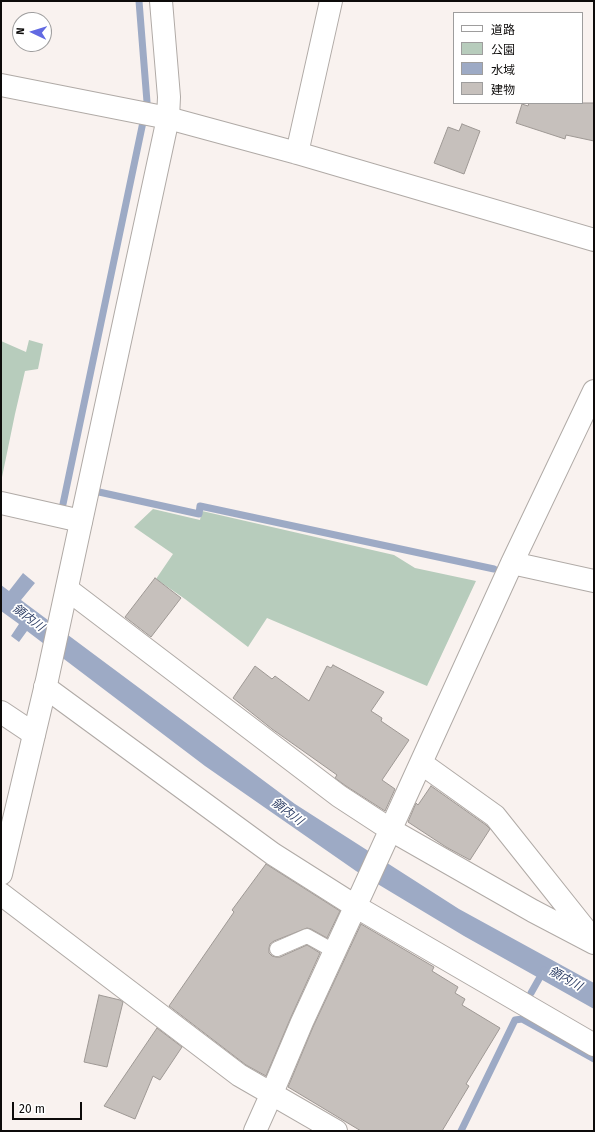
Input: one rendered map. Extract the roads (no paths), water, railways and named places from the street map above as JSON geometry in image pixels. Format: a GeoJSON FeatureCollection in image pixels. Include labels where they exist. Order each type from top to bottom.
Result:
{"type":"FeatureCollection","features":[{"type":"Feature","properties":{"kind":"street"},"geometry":{"type":"LineString","coordinates":[[1,874],[46,684],[168,118],[170,97],[161,1]]}},
{"type":"Feature","properties":{"kind":"street"},"geometry":{"type":"LineString","coordinates":[[297,153],[331,1]]}},
{"type":"Feature","properties":{"kind":"street"},"geometry":{"type":"LineString","coordinates":[[1,85],[168,118],[297,153],[594,240]]}},
{"type":"Feature","properties":{"kind":"street"},"geometry":{"type":"LineString","coordinates":[[254,1131],[334,951],[388,837],[512,563],[594,391]]}},
{"type":"Feature","properties":{"kind":"street"},"geometry":{"type":"LineString","coordinates":[[1,503],[81,521]]}},
{"type":"Feature","properties":{"kind":"street"},"geometry":{"type":"LineString","coordinates":[[512,563],[594,581]]}},
{"type":"Feature","properties":{"kind":"street"},"geometry":{"type":"LineString","coordinates":[[66,593],[339,796],[388,837],[594,943]]}},
{"type":"Feature","properties":{"kind":"street"},"geometry":{"type":"LineString","coordinates":[[46,684],[273,854],[359,898],[594,1045]]}},
{"type":"Feature","properties":{"kind":"street"},"geometry":{"type":"LineString","coordinates":[[1,712],[34,734]]}},
{"type":"Feature","properties":{"kind":"street"},"geometry":{"type":"LineString","coordinates":[[421,763],[495,816],[594,940]]}},
{"type":"Feature","properties":{"kind":"street"},"geometry":{"type":"LineString","coordinates":[[1,894],[239,1075],[336,1131]]}},
{"type":"Feature","properties":{"kind":"lane"},"geometry":{"type":"LineString","coordinates":[[277,949],[307,936],[334,951]]}},
{"type":"Feature","properties":{"kind":"water","name":"領内川"},"geometry":{"type":"Polygon","coordinates":[[[23,573],[35,583],[21,600],[295,804],[459,909],[594,983],[594,1009],[464,936],[356,871],[205,766],[27,631],[19,642],[11,636],[19,624],[1,611],[1,585],[9,591],[23,573]]]}},
{"type":"Feature","properties":{"kind":"waterway"},"geometry":{"type":"LineString","coordinates":[[139,1],[147,102]]}},
{"type":"Feature","properties":{"kind":"waterway"},"geometry":{"type":"LineString","coordinates":[[63,504],[143,122]]}},
{"type":"Feature","properties":{"kind":"waterway"},"geometry":{"type":"LineString","coordinates":[[99,492],[199,514],[200,506],[494,569]]}},
{"type":"Feature","properties":{"kind":"waterway","name":"領内川"},"geometry":{"type":"LineString","coordinates":[[531,993],[544,970]]}},
{"type":"Feature","properties":{"kind":"waterway"},"geometry":{"type":"LineString","coordinates":[[461,1131],[515,1020],[522,1019],[594,1059]]}}]}
